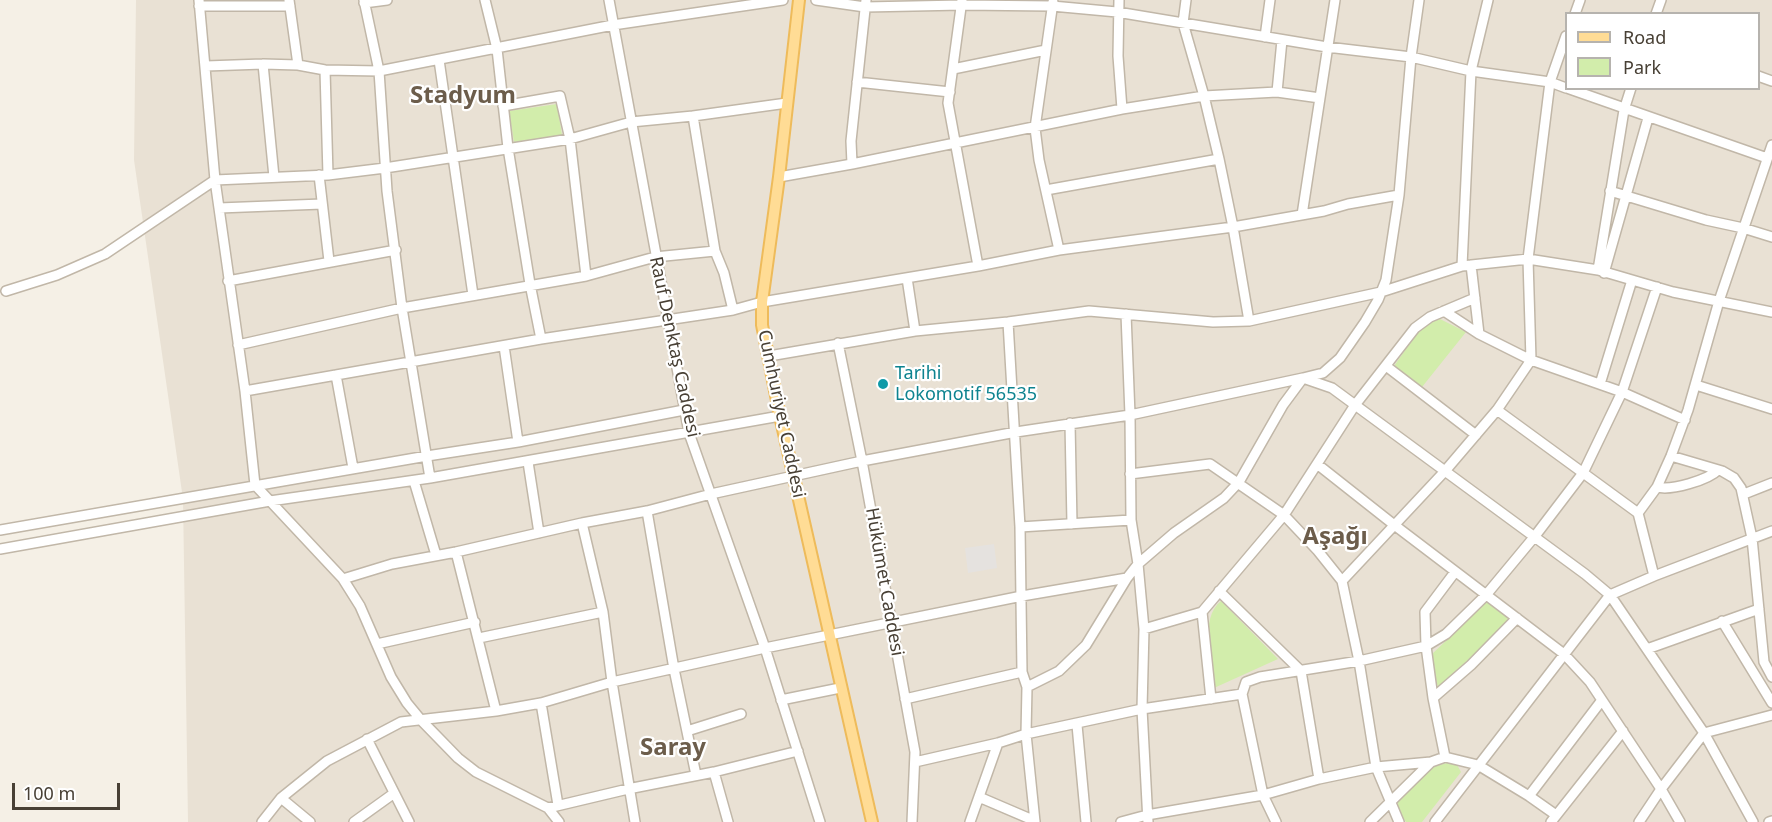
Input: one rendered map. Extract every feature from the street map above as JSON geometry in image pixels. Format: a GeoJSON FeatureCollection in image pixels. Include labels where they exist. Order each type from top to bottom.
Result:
{"type":"FeatureCollection","features":[{"type":"Feature","properties":{"kind":"main road","name":"Cumhuriyet Caddesi"},"geometry":{"type":"LineString","coordinates":[[799,0],[762,302],[762,325],[840,688],[872,822]]}},
{"type":"Feature","properties":{"kind":"street"},"geometry":{"type":"LineString","coordinates":[[387,0],[364,1],[379,71],[385,168],[402,308],[430,478]]}},
{"type":"Feature","properties":{"kind":"street"},"geometry":{"type":"LineString","coordinates":[[485,0],[497,49],[508,148],[541,339]]}},
{"type":"Feature","properties":{"kind":"street","name":"Rauf Denktaş Caddesi"},"geometry":{"type":"LineString","coordinates":[[609,0],[684,410],[765,648],[820,822]]}},
{"type":"Feature","properties":{"kind":"street"},"geometry":{"type":"LineString","coordinates":[[206,66],[298,65],[325,70],[379,71],[613,25],[783,0]]}},
{"type":"Feature","properties":{"kind":"street"},"geometry":{"type":"LineString","coordinates":[[816,0],[866,3],[1053,3],[1327,47],[1411,57],[1472,71],[1550,82],[1565,87]]}},
{"type":"Feature","properties":{"kind":"street"},"geometry":{"type":"LineString","coordinates":[[1119,0],[1117,12],[1122,109]]}},
{"type":"Feature","properties":{"kind":"street"},"geometry":{"type":"LineString","coordinates":[[1186,0],[1183,23],[1219,159],[1249,321]]}},
{"type":"Feature","properties":{"kind":"street"},"geometry":{"type":"LineString","coordinates":[[1265,37],[1270,0]]}},
{"type":"Feature","properties":{"kind":"street"},"geometry":{"type":"LineString","coordinates":[[1302,215],[1335,0]]}},
{"type":"Feature","properties":{"kind":"street"},"geometry":{"type":"LineString","coordinates":[[343,579],[392,564],[582,523],[647,512],[711,494],[862,461],[1016,432],[1130,415],[1323,373],[1340,358],[1365,322],[1386,280],[1399,195],[1411,57],[1419,0]]}},
{"type":"Feature","properties":{"kind":"street"},"geometry":{"type":"LineString","coordinates":[[1479,334],[1475,298],[1466,266],[1472,71],[1488,0]]}},
{"type":"Feature","properties":{"kind":"street"},"geometry":{"type":"LineString","coordinates":[[962,2],[948,103],[978,266]]}},
{"type":"Feature","properties":{"kind":"street"},"geometry":{"type":"LineString","coordinates":[[298,65],[290,3],[199,3],[215,180],[245,391],[255,485],[343,579],[360,606],[391,677],[406,703],[421,720],[458,758],[476,772],[548,808],[559,822]]}},
{"type":"Feature","properties":{"kind":"street"},"geometry":{"type":"LineString","coordinates":[[852,164],[851,141],[866,3]]}},
{"type":"Feature","properties":{"kind":"street"},"geometry":{"type":"LineString","coordinates":[[1053,3],[1035,128],[1039,160],[1059,250]]}},
{"type":"Feature","properties":{"kind":"street"},"geometry":{"type":"LineString","coordinates":[[1342,581],[1476,435],[1497,410],[1531,360],[1528,259],[1550,82],[1565,39]]}},
{"type":"Feature","properties":{"kind":"street"},"geometry":{"type":"LineString","coordinates":[[1277,92],[1281,40]]}},
{"type":"Feature","properties":{"kind":"street"},"geometry":{"type":"LineString","coordinates":[[953,69],[1047,50]]}},
{"type":"Feature","properties":{"kind":"street"},"geometry":{"type":"LineString","coordinates":[[439,60],[473,295]]}},
{"type":"Feature","properties":{"kind":"street"},"geometry":{"type":"LineString","coordinates":[[263,64],[274,177]]}},
{"type":"Feature","properties":{"kind":"street"},"geometry":{"type":"LineString","coordinates":[[325,70],[322,204],[329,261]]}},
{"type":"Feature","properties":{"kind":"street"},"geometry":{"type":"LineString","coordinates":[[857,82],[950,92]]}},
{"type":"Feature","properties":{"kind":"street"},"geometry":{"type":"LineString","coordinates":[[1572,90],[1624,110],[1767,158]]}},
{"type":"Feature","properties":{"kind":"street"},"geometry":{"type":"LineString","coordinates":[[1601,271],[1610,191],[1624,110],[1630,90]]}},
{"type":"Feature","properties":{"kind":"street"},"geometry":{"type":"LineString","coordinates":[[779,177],[1122,109],[1204,96],[1277,92],[1320,98]]}},
{"type":"Feature","properties":{"kind":"street"},"geometry":{"type":"LineString","coordinates":[[503,106],[560,96],[570,139],[586,276]]}},
{"type":"Feature","properties":{"kind":"street"},"geometry":{"type":"LineString","coordinates":[[6,291],[57,275],[105,254],[215,180],[323,175],[385,168],[570,139],[631,122],[787,103]]}},
{"type":"Feature","properties":{"kind":"street"},"geometry":{"type":"LineString","coordinates":[[693,116],[715,251],[724,273],[733,310]]}},
{"type":"Feature","properties":{"kind":"street"},"geometry":{"type":"LineString","coordinates":[[1601,271],[1626,196],[1648,118]]}},
{"type":"Feature","properties":{"kind":"street"},"geometry":{"type":"LineString","coordinates":[[1638,513],[1656,487],[1685,420],[1719,301],[1772,145]]}},
{"type":"Feature","properties":{"kind":"street"},"geometry":{"type":"LineString","coordinates":[[1046,190],[1219,159]]}},
{"type":"Feature","properties":{"kind":"street"},"geometry":{"type":"LineString","coordinates":[[1610,191],[1772,237]]}},
{"type":"Feature","properties":{"kind":"street"},"geometry":{"type":"LineString","coordinates":[[245,391],[541,339],[733,310],[762,302],[1059,250],[1233,227],[1399,195]]}},
{"type":"Feature","properties":{"kind":"street"},"geometry":{"type":"LineString","coordinates":[[219,208],[322,204]]}},
{"type":"Feature","properties":{"kind":"street"},"geometry":{"type":"LineString","coordinates":[[228,281],[396,250]]}},
{"type":"Feature","properties":{"kind":"street"},"geometry":{"type":"LineString","coordinates":[[238,345],[402,308],[586,276],[655,257],[715,251]]}},
{"type":"Feature","properties":{"kind":"street"},"geometry":{"type":"LineString","coordinates":[[768,356],[915,331],[1089,311],[1213,321],[1249,321],[1382,292],[1466,266],[1528,259],[1601,271],[1656,287],[1772,312]]}},
{"type":"Feature","properties":{"kind":"street"},"geometry":{"type":"LineString","coordinates":[[907,278],[915,331]]}},
{"type":"Feature","properties":{"kind":"street"},"geometry":{"type":"LineString","coordinates":[[1600,384],[1632,280]]}},
{"type":"Feature","properties":{"kind":"street"},"geometry":{"type":"LineString","coordinates":[[1276,822],[1263,795],[1242,694],[1246,682],[1260,677],[1359,661],[1426,646],[1446,634],[1486,595],[1583,473],[1623,392],[1656,287]]}},
{"type":"Feature","properties":{"kind":"street"},"geometry":{"type":"LineString","coordinates":[[1144,629],[1202,612],[1284,515],[1355,405],[1418,325],[1430,317],[1475,298]]}},
{"type":"Feature","properties":{"kind":"street"},"geometry":{"type":"LineString","coordinates":[[1444,311],[1479,334],[1531,360],[1623,392],[1685,420]]}},
{"type":"Feature","properties":{"kind":"street"},"geometry":{"type":"LineString","coordinates":[[1126,314],[1131,520],[1144,629],[1142,709],[1148,819]]}},
{"type":"Feature","properties":{"kind":"street"},"geometry":{"type":"LineString","coordinates":[[979,796],[1035,821],[1026,734],[1027,687],[1022,672],[1020,527],[1008,322]]}},
{"type":"Feature","properties":{"kind":"street","name":"Hükümet Caddesi"},"geometry":{"type":"LineString","coordinates":[[838,343],[862,461],[915,762],[912,822]]}},
{"type":"Feature","properties":{"kind":"street"},"geometry":{"type":"LineString","coordinates":[[504,346],[518,442]]}},
{"type":"Feature","properties":{"kind":"street"},"geometry":{"type":"LineString","coordinates":[[1386,366],[1476,435]]}},
{"type":"Feature","properties":{"kind":"street"},"geometry":{"type":"LineString","coordinates":[[336,375],[353,468]]}},
{"type":"Feature","properties":{"kind":"street"},"geometry":{"type":"LineString","coordinates":[[1303,378],[1332,388],[1585,573],[1610,595],[1704,733],[1753,822]]}},
{"type":"Feature","properties":{"kind":"street"},"geometry":{"type":"LineString","coordinates":[[1027,687],[1059,671],[1086,645],[1138,564],[1174,533],[1224,498],[1239,482],[1283,405],[1303,378]]}},
{"type":"Feature","properties":{"kind":"street"},"geometry":{"type":"LineString","coordinates":[[1696,385],[1772,410]]}},
{"type":"Feature","properties":{"kind":"street"},"geometry":{"type":"LineString","coordinates":[[0,530],[353,468],[518,442],[684,410]]}},
{"type":"Feature","properties":{"kind":"street"},"geometry":{"type":"LineString","coordinates":[[1497,410],[1638,513],[1654,576]]}},
{"type":"Feature","properties":{"kind":"street"},"geometry":{"type":"LineString","coordinates":[[0,549],[270,501],[528,462],[780,416]]}},
{"type":"Feature","properties":{"kind":"street"},"geometry":{"type":"LineString","coordinates":[[1070,423],[1072,524]]}},
{"type":"Feature","properties":{"kind":"street"},"geometry":{"type":"LineString","coordinates":[[1671,456],[1718,470],[1734,478],[1744,494],[1752,538],[1759,609],[1772,677]]}},
{"type":"Feature","properties":{"kind":"street"},"geometry":{"type":"LineString","coordinates":[[528,462],[539,533]]}},
{"type":"Feature","properties":{"kind":"street"},"geometry":{"type":"LineString","coordinates":[[1130,474],[1210,464],[1284,515],[1342,581],[1359,661],[1376,767],[1399,822]]}},
{"type":"Feature","properties":{"kind":"street"},"geometry":{"type":"LineString","coordinates":[[1317,464],[1564,654],[1590,682],[1661,789],[1680,822]]}},
{"type":"Feature","properties":{"kind":"street"},"geometry":{"type":"LineString","coordinates":[[1656,487],[1673,488],[1712,475],[1718,470]]}},
{"type":"Feature","properties":{"kind":"street"},"geometry":{"type":"LineString","coordinates":[[414,481],[436,555]]}},
{"type":"Feature","properties":{"kind":"street"},"geometry":{"type":"LineString","coordinates":[[1744,494],[1772,483]]}},
{"type":"Feature","properties":{"kind":"street"},"geometry":{"type":"LineString","coordinates":[[647,512],[674,669],[696,775]]}},
{"type":"Feature","properties":{"kind":"street"},"geometry":{"type":"LineString","coordinates":[[1020,527],[1131,520]]}},
{"type":"Feature","properties":{"kind":"street"},"geometry":{"type":"LineString","coordinates":[[582,523],[603,612],[628,789],[635,822]]}},
{"type":"Feature","properties":{"kind":"street"},"geometry":{"type":"LineString","coordinates":[[1435,822],[1610,595],[1772,531]]}},
{"type":"Feature","properties":{"kind":"street"},"geometry":{"type":"LineString","coordinates":[[456,552],[496,711]]}},
{"type":"Feature","properties":{"kind":"street"},"geometry":{"type":"LineString","coordinates":[[1446,757],[1433,698],[1426,646],[1425,612],[1455,572]]}},
{"type":"Feature","properties":{"kind":"street"},"geometry":{"type":"LineString","coordinates":[[262,822],[281,798],[327,761],[401,722],[496,711],[540,703],[612,682],[765,648],[1022,596],[1127,578]]}},
{"type":"Feature","properties":{"kind":"street"},"geometry":{"type":"LineString","coordinates":[[1219,591],[1301,670],[1319,779]]}},
{"type":"Feature","properties":{"kind":"street"},"geometry":{"type":"LineString","coordinates":[[1647,649],[1759,609]]}},
{"type":"Feature","properties":{"kind":"street"},"geometry":{"type":"LineString","coordinates":[[479,638],[603,612]]}},
{"type":"Feature","properties":{"kind":"street"},"geometry":{"type":"LineString","coordinates":[[1202,612],[1211,699]]}},
{"type":"Feature","properties":{"kind":"street"},"geometry":{"type":"LineString","coordinates":[[1433,698],[1471,665],[1516,618]]}},
{"type":"Feature","properties":{"kind":"street"},"geometry":{"type":"LineString","coordinates":[[1722,621],[1772,703]]}},
{"type":"Feature","properties":{"kind":"street"},"geometry":{"type":"LineString","coordinates":[[377,644],[475,622]]}},
{"type":"Feature","properties":{"kind":"street"},"geometry":{"type":"LineString","coordinates":[[1750,668],[1768,661]]}},
{"type":"Feature","properties":{"kind":"street"},"geometry":{"type":"LineString","coordinates":[[905,699],[1022,672]]}},
{"type":"Feature","properties":{"kind":"street"},"geometry":{"type":"LineString","coordinates":[[781,700],[840,688]]}},
{"type":"Feature","properties":{"kind":"street"},"geometry":{"type":"LineString","coordinates":[[915,762],[998,743],[1026,734],[1077,725],[1142,709],[1242,694]]}},
{"type":"Feature","properties":{"kind":"street"},"geometry":{"type":"LineString","coordinates":[[1529,796],[1602,700]]}},
{"type":"Feature","properties":{"kind":"street"},"geometry":{"type":"LineString","coordinates":[[540,703],[558,805]]}},
{"type":"Feature","properties":{"kind":"street"},"geometry":{"type":"LineString","coordinates":[[687,731],[741,714]]}},
{"type":"Feature","properties":{"kind":"street"},"geometry":{"type":"LineString","coordinates":[[1639,822],[1704,733],[1772,715]]}},
{"type":"Feature","properties":{"kind":"street"},"geometry":{"type":"LineString","coordinates":[[1077,725],[1086,822]]}},
{"type":"Feature","properties":{"kind":"street"},"geometry":{"type":"LineString","coordinates":[[1121,822],[1148,819],[1263,795],[1319,779],[1376,767],[1431,762],[1446,757],[1478,765],[1529,796],[1553,819],[1623,731]]}},
{"type":"Feature","properties":{"kind":"street"},"geometry":{"type":"LineString","coordinates":[[367,739],[409,822]]}},
{"type":"Feature","properties":{"kind":"street"},"geometry":{"type":"LineString","coordinates":[[970,822],[998,743]]}},
{"type":"Feature","properties":{"kind":"street"},"geometry":{"type":"LineString","coordinates":[[548,808],[714,772],[798,751]]}},
{"type":"Feature","properties":{"kind":"street"},"geometry":{"type":"LineString","coordinates":[[1370,822],[1431,762]]}},
{"type":"Feature","properties":{"kind":"street"},"geometry":{"type":"LineString","coordinates":[[714,772],[728,822]]}},
{"type":"Feature","properties":{"kind":"street"},"geometry":{"type":"LineString","coordinates":[[354,822],[393,794]]}},
{"type":"Feature","properties":{"kind":"street"},"geometry":{"type":"LineString","coordinates":[[281,798],[310,822]]}},
{"type":"Feature","properties":{"kind":"shaded area"},"geometry":{"type":"Polygon","coordinates":[[[136,0],[1772,0],[1772,822],[188,822],[183,499],[134,160],[136,0]]]}},
{"type":"Feature","properties":{"kind":"shaded area"},"geometry":{"type":"Polygon","coordinates":[[[994,544],[997,568],[968,573],[965,548],[994,544]]]}},
{"type":"Feature","properties":{"kind":"green space"},"geometry":{"type":"Polygon","coordinates":[[[557,104],[562,135],[514,142],[509,111],[557,104]]]}},
{"type":"Feature","properties":{"kind":"green space"},"geometry":{"type":"Polygon","coordinates":[[[1440,319],[1466,332],[1422,387],[1394,366],[1423,325],[1440,319]]]}},
{"type":"Feature","properties":{"kind":"green space"},"geometry":{"type":"Polygon","coordinates":[[[1221,601],[1278,659],[1214,688],[1208,630],[1214,609],[1221,601]]]}},
{"type":"Feature","properties":{"kind":"green space"},"geometry":{"type":"Polygon","coordinates":[[[1488,601],[1507,616],[1508,622],[1438,688],[1431,655],[1488,601]]]}},
{"type":"Feature","properties":{"kind":"green space"},"geometry":{"type":"Polygon","coordinates":[[[1450,762],[1456,763],[1461,772],[1422,822],[1406,822],[1398,810],[1398,801],[1433,767],[1450,762]]]}},
{"type":"Feature","properties":{"kind":"place","name":"Tarihi Lokomotif 56535"},"geometry":{"type":"Point","coordinates":[883,384]}},
{"type":"Feature","properties":{"kind":"district","name":"Stadyum"},"geometry":{"type":"Point","coordinates":[463,96]}},
{"type":"Feature","properties":{"kind":"district","name":"Aşağı"},"geometry":{"type":"Point","coordinates":[1335,537]}},
{"type":"Feature","properties":{"kind":"district","name":"Saray"},"geometry":{"type":"Point","coordinates":[673,748]}}]}
